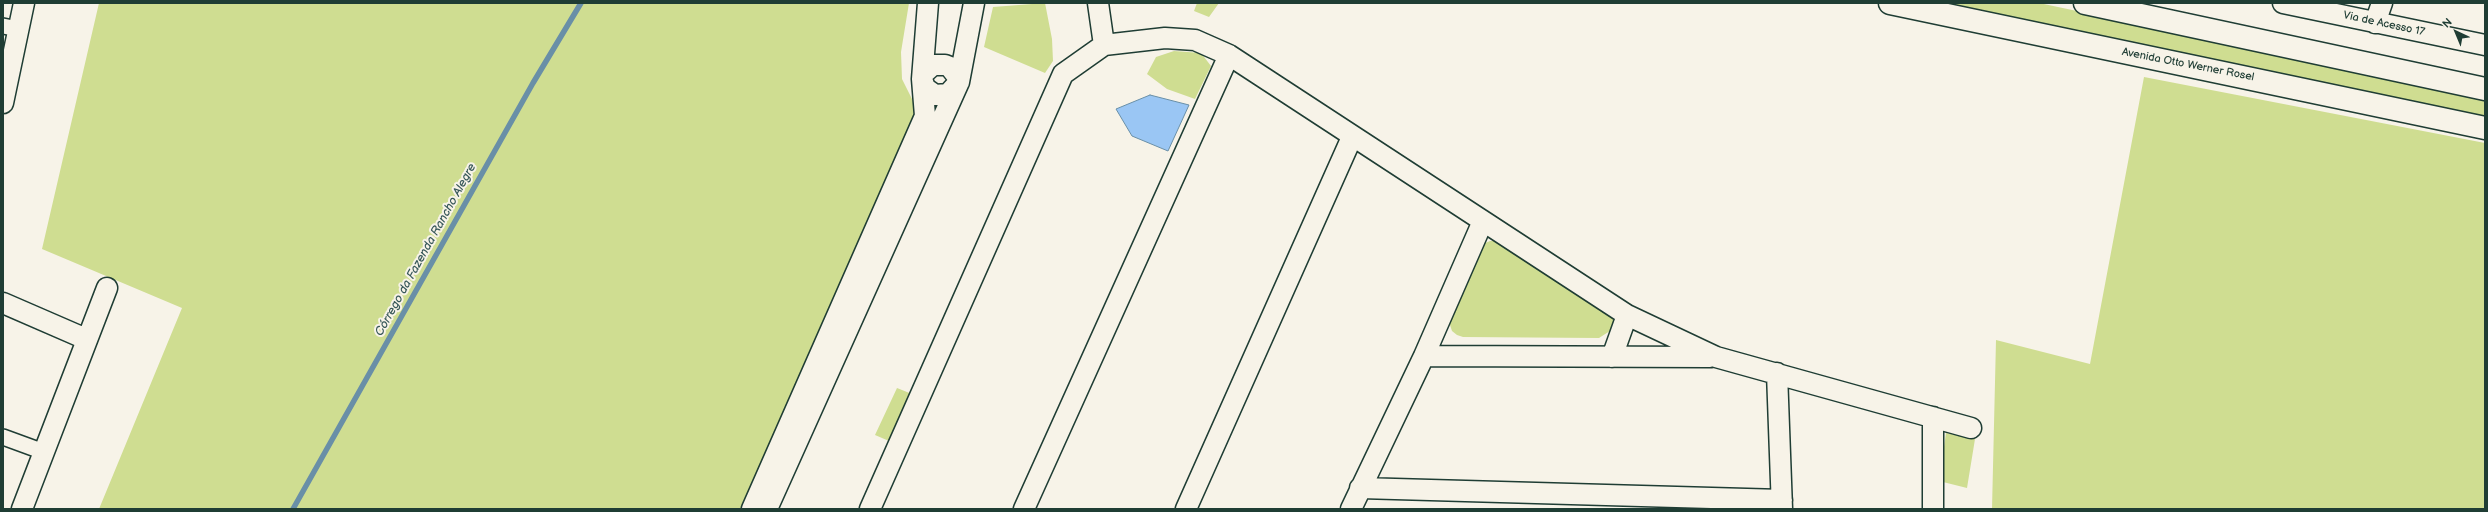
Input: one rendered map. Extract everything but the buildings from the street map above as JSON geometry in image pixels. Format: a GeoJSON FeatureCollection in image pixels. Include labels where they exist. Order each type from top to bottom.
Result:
{"type":"FeatureCollection","features":[{"type":"Feature","properties":{"kind":"street"},"geometry":{"type":"LineString","coordinates":[[3,103],[11,28],[24,3]]}},
{"type":"Feature","properties":{"kind":"street"},"geometry":{"type":"LineString","coordinates":[[752,509],[925,116],[922,79],[928,3]]}},
{"type":"Feature","properties":{"kind":"street"},"geometry":{"type":"LineString","coordinates":[[767,509],[959,82],[974,3]]}},
{"type":"Feature","properties":{"kind":"street"},"geometry":{"type":"LineString","coordinates":[[1098,3],[1104,45]]}},
{"type":"Feature","properties":{"kind":"street","name":"Avenida Otto Werner Rosel"},"geometry":{"type":"LineString","coordinates":[[1890,3],[2485,128]]}},
{"type":"Feature","properties":{"kind":"street"},"geometry":{"type":"LineString","coordinates":[[2085,3],[2485,89]]}},
{"type":"Feature","properties":{"kind":"street","name":"Via de Acesso 17"},"geometry":{"type":"LineString","coordinates":[[2283,3],[2485,45]]}},
{"type":"Feature","properties":{"kind":"street"},"geometry":{"type":"LineString","coordinates":[[2375,23],[2382,3]]}},
{"type":"Feature","properties":{"kind":"street"},"geometry":{"type":"LineString","coordinates":[[870,509],[1063,74],[1104,45],[1165,38],[1195,40],[1229,55],[1627,316],[1716,357],[1971,428]]}},
{"type":"Feature","properties":{"kind":"street"},"geometry":{"type":"LineString","coordinates":[[1024,509],[1229,55]]}},
{"type":"Feature","properties":{"kind":"street"},"geometry":{"type":"LineString","coordinates":[[922,79],[925,88],[935,95],[948,94],[959,82]]}},
{"type":"Feature","properties":{"kind":"street"},"geometry":{"type":"LineString","coordinates":[[1186,509],[1352,137]]}},
{"type":"Feature","properties":{"kind":"street"},"geometry":{"type":"LineString","coordinates":[[1351,509],[1424,356],[1483,222]]}},
{"type":"Feature","properties":{"kind":"street"},"geometry":{"type":"LineString","coordinates":[[22,509],[86,339],[107,288]]}},
{"type":"Feature","properties":{"kind":"street"},"geometry":{"type":"LineString","coordinates":[[3,303],[86,339]]}},
{"type":"Feature","properties":{"kind":"street"},"geometry":{"type":"LineString","coordinates":[[1612,357],[1627,316]]}},
{"type":"Feature","properties":{"kind":"street"},"geometry":{"type":"LineString","coordinates":[[1424,356],[1716,357]]}},
{"type":"Feature","properties":{"kind":"street"},"geometry":{"type":"LineString","coordinates":[[1360,488],[1782,504],[1777,373]]}},
{"type":"Feature","properties":{"kind":"street"},"geometry":{"type":"LineString","coordinates":[[1933,417],[1933,509]]}},
{"type":"Feature","properties":{"kind":"street"},"geometry":{"type":"LineString","coordinates":[[3,437],[44,452]]}},
{"type":"Feature","properties":{"kind":"green space"},"geometry":{"type":"Polygon","coordinates":[[[99,3],[909,3],[901,52],[902,79],[915,105],[915,119],[740,509],[99,509],[182,308],[42,249],[99,3]]]}},
{"type":"Feature","properties":{"kind":"green space"},"geometry":{"type":"Polygon","coordinates":[[[1045,3],[1052,39],[1053,61],[1045,73],[984,47],[993,7],[1045,3]]]}},
{"type":"Feature","properties":{"kind":"green space"},"geometry":{"type":"Polygon","coordinates":[[[1197,3],[1219,3],[1209,17],[1194,11],[1197,3]]]}},
{"type":"Feature","properties":{"kind":"green space"},"geometry":{"type":"Polygon","coordinates":[[[1940,3],[2039,3],[2485,97],[2485,119],[1940,3]]]}},
{"type":"Feature","properties":{"kind":"green space"},"geometry":{"type":"Polygon","coordinates":[[[1174,51],[1201,53],[1211,66],[1195,99],[1167,89],[1147,74],[1156,57],[1174,51]]]}},
{"type":"Feature","properties":{"kind":"green space"},"geometry":{"type":"Polygon","coordinates":[[[2144,77],[2485,143],[2485,509],[1992,509],[1996,340],[2090,364],[2144,77]]]}},
{"type":"Feature","properties":{"kind":"green space"},"geometry":{"type":"Polygon","coordinates":[[[1490,241],[1497,241],[1615,318],[1613,329],[1599,338],[1463,337],[1457,335],[1452,331],[1448,319],[1483,244],[1490,241]]]}},
{"type":"Feature","properties":{"kind":"green space"},"geometry":{"type":"Polygon","coordinates":[[[897,388],[912,394],[889,441],[875,435],[897,388]]]}},
{"type":"Feature","properties":{"kind":"green space"},"geometry":{"type":"Polygon","coordinates":[[[1946,433],[1975,439],[1967,488],[1939,481],[1946,433]]]}},
{"type":"Feature","properties":{"kind":"water"},"geometry":{"type":"Polygon","coordinates":[[[1150,95],[1189,105],[1168,151],[1132,136],[1116,109],[1150,95]]]}},
{"type":"Feature","properties":{"kind":"waterway","name":"Córrego da Fazenda Rancho Alegre"},"geometry":{"type":"LineString","coordinates":[[293,509],[533,83],[581,3]]}}]}
